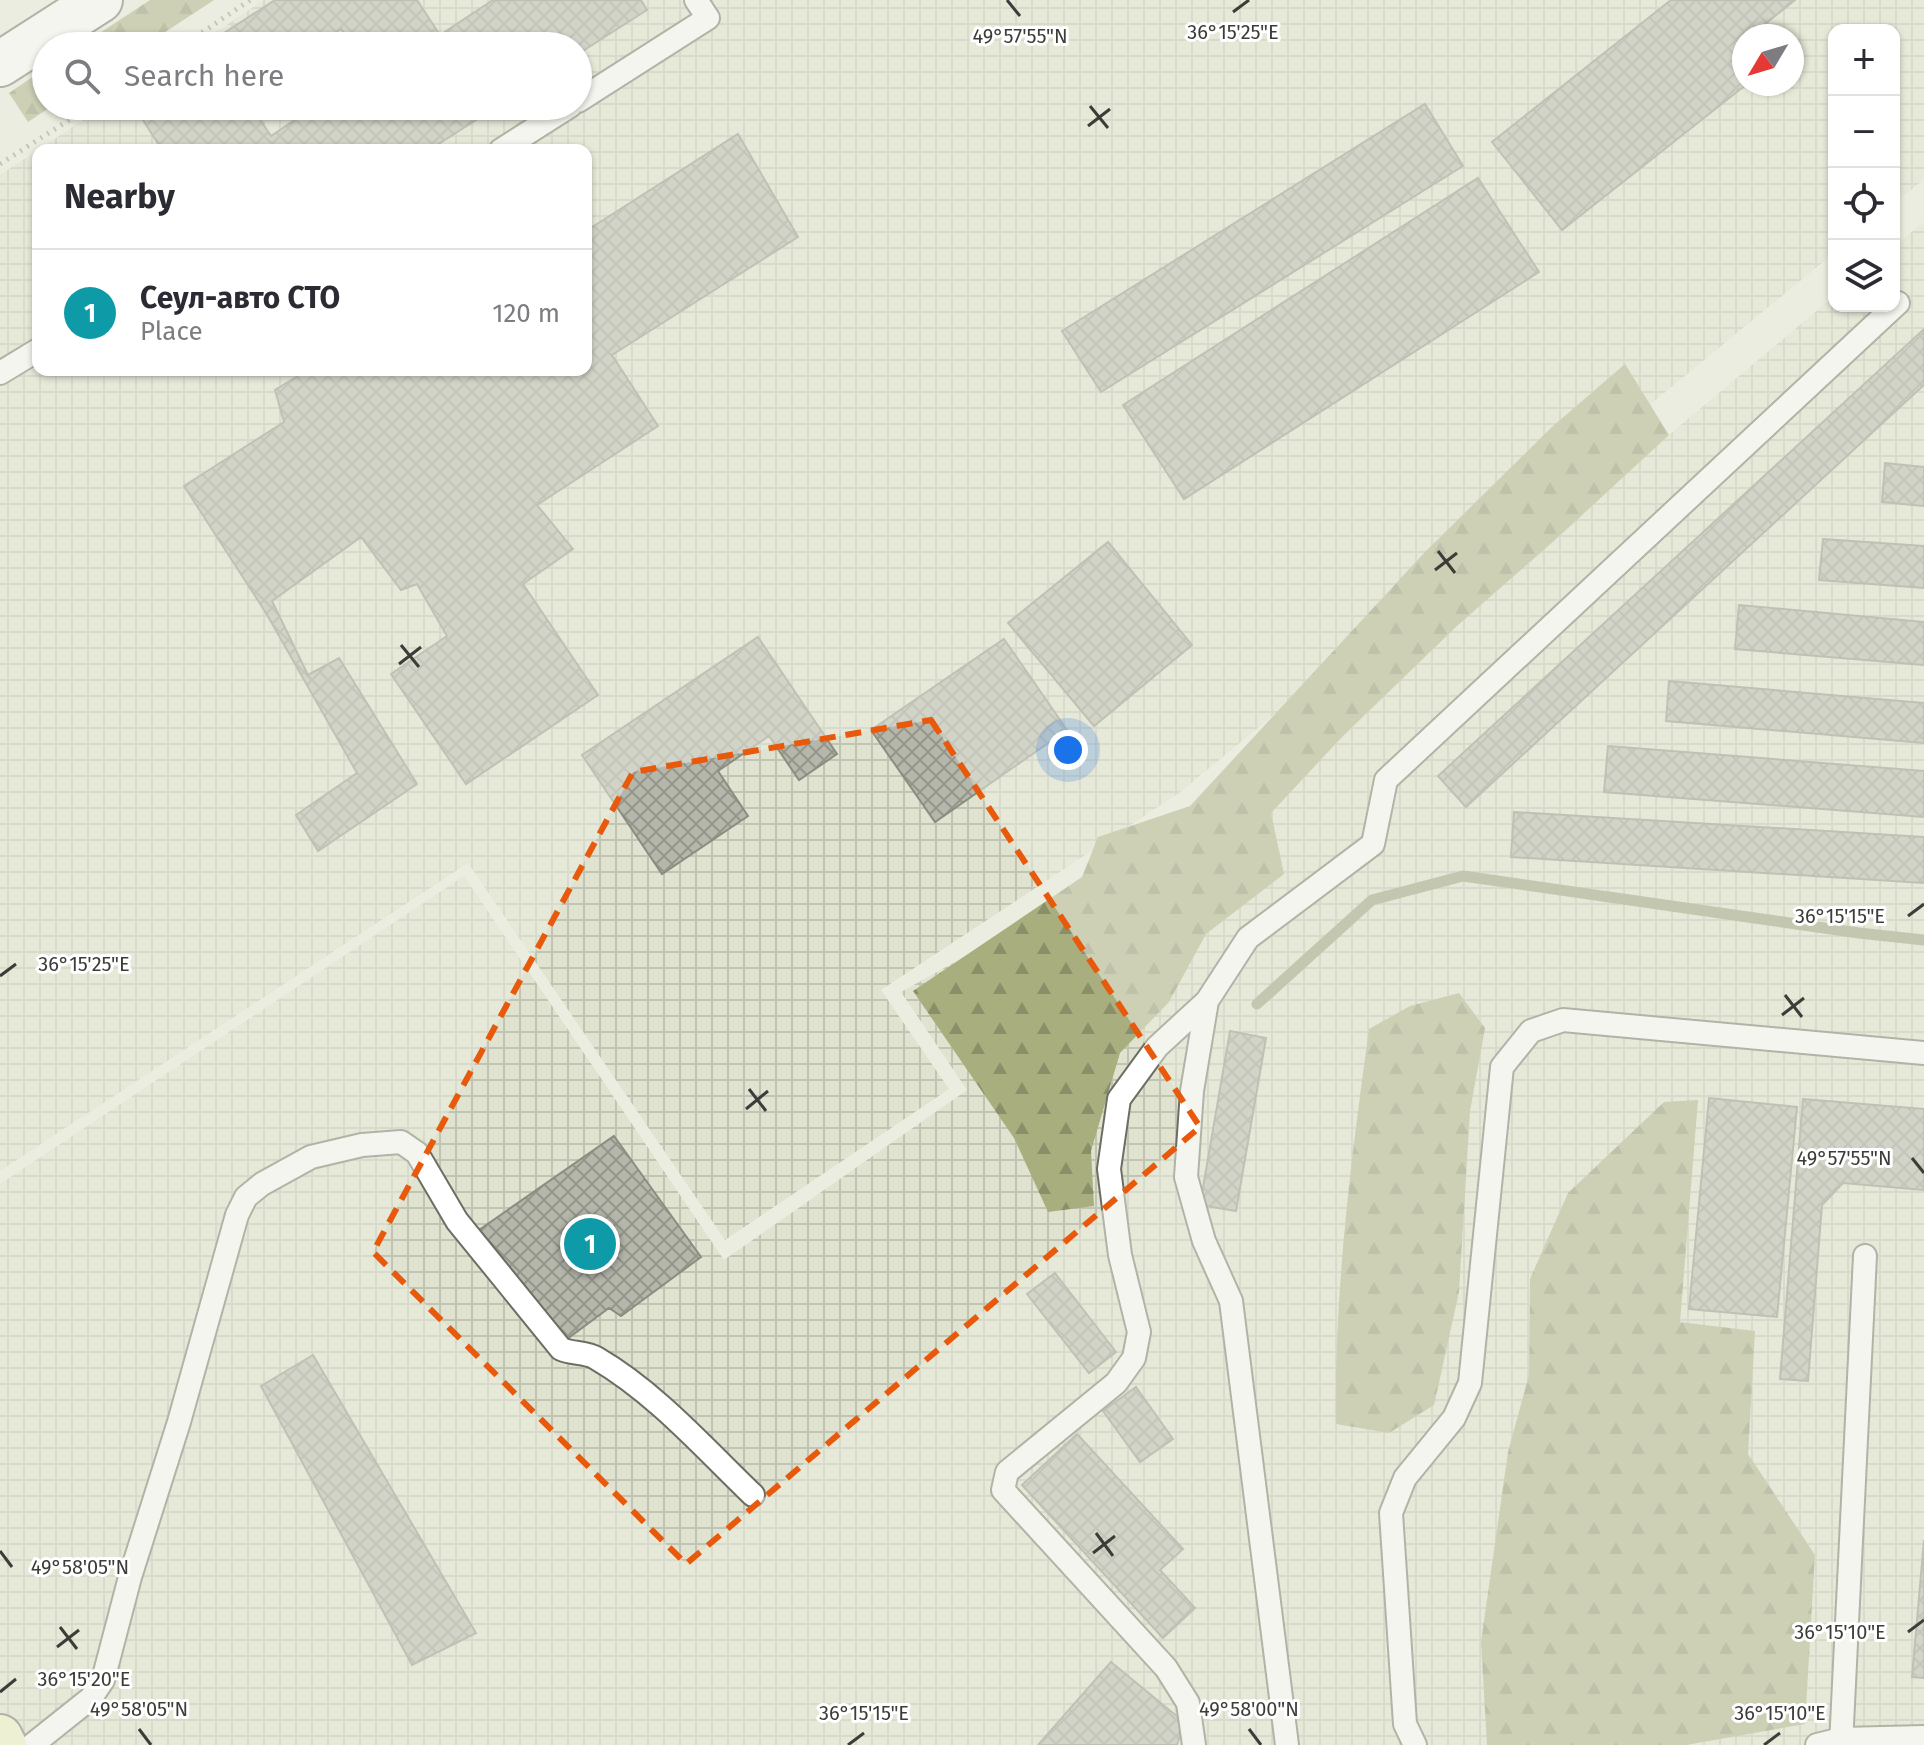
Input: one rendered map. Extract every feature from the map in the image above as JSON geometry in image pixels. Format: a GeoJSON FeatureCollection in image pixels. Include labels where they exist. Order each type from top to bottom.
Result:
{"type":"FeatureCollection","features":[{"type":"Feature","properties":{"kind":"street"},"geometry":{"type":"LineString","coordinates":[[50,32],[100,0]]}},
{"type":"Feature","properties":{"kind":"street"},"geometry":{"type":"LineString","coordinates":[[0,64],[32,44]]}},
{"type":"Feature","properties":{"kind":"street"},"geometry":{"type":"LineString","coordinates":[[0,1737],[4,1745]]}},
{"type":"Feature","properties":{"kind":"lane"},"geometry":{"type":"LineString","coordinates":[[592,92],[708,18],[696,0]]}},
{"type":"Feature","properties":{"kind":"lane"},"geometry":{"type":"LineString","coordinates":[[510,144],[548,120]]}},
{"type":"Feature","properties":{"kind":"lane"},"geometry":{"type":"LineString","coordinates":[[1194,1745],[1188,1703],[1166,1668],[1003,1490],[1007,1472],[1116,1383],[1134,1358],[1139,1332],[1120,1255],[1109,1169],[1119,1099],[1157,1047],[1207,1001],[1248,938],[1373,844],[1386,780],[1888,312]]}},
{"type":"Feature","properties":{"kind":"lane"},"geometry":{"type":"LineString","coordinates":[[0,373],[32,354]]}},
{"type":"Feature","properties":{"kind":"lane"},"geometry":{"type":"LineString","coordinates":[[1207,1001],[1192,1091],[1186,1177],[1204,1241],[1231,1301],[1287,1745]]}},
{"type":"Feature","properties":{"kind":"lane"},"geometry":{"type":"LineString","coordinates":[[1415,1745],[1405,1724],[1391,1513],[1405,1478],[1454,1418],[1470,1383],[1502,1067],[1531,1031],[1563,1020],[1924,1053]]}},
{"type":"Feature","properties":{"kind":"lane"},"geometry":{"type":"LineString","coordinates":[[32,1745],[91,1698],[103,1680],[130,1577],[179,1422],[237,1215],[246,1197],[262,1184],[311,1157],[362,1145],[401,1142],[417,1153],[457,1221],[561,1349],[573,1354],[592,1355],[646,1392],[753,1495]]}},
{"type":"Feature","properties":{"kind":"lane"},"geometry":{"type":"LineString","coordinates":[[1841,1742],[1865,1256]]}},
{"type":"Feature","properties":{"kind":"lane"},"geometry":{"type":"LineString","coordinates":[[1817,1745],[1924,1737]]}},
{"type":"Feature","properties":{"kind":"path"},"geometry":{"type":"LineString","coordinates":[[203,32],[250,0]]}},
{"type":"Feature","properties":{"kind":"path"},"geometry":{"type":"LineString","coordinates":[[0,164],[69,120]]}},
{"type":"Feature","properties":{"kind":"highlighted area"},"geometry":{"type":"Polygon","coordinates":[[[931,720],[1200,1127],[686,1564],[373,1252],[633,772],[931,720]]]}},
{"type":"Feature","properties":{"kind":"shaded area"},"geometry":{"type":"Polygon","coordinates":[[[264,0],[1924,0],[1924,179],[1900,199],[1900,24],[1828,24],[1828,258],[1179,793],[881,990],[949,1089],[725,1240],[468,863],[0,1171],[0,175],[32,154],[32,376],[592,376],[592,144],[47,144],[83,120],[592,120],[592,32],[216,32],[264,0]]]}},
{"type":"Feature","properties":{"kind":"shaded area"},"geometry":{"type":"Polygon","coordinates":[[[1924,222],[1924,1745],[0,1745],[0,1184],[464,876],[724,1260],[967,1090],[901,992],[1215,817],[1828,301],[1828,312],[1900,312],[1900,241],[1924,222]]]}},
{"type":"Feature","properties":{"kind":"green space"},"geometry":{"type":"Polygon","coordinates":[[[150,0],[214,0],[165,32],[101,32],[150,0]]]}},
{"type":"Feature","properties":{"kind":"green space"},"geometry":{"type":"Polygon","coordinates":[[[32,77],[32,119],[28,122],[9,93],[32,77]]]}},
{"type":"Feature","properties":{"kind":"green space"},"geometry":{"type":"Polygon","coordinates":[[[1625,364],[1669,435],[1458,625],[1342,737],[1271,813],[1284,874],[1206,934],[1169,1002],[1120,1053],[1091,1151],[1094,1206],[1048,1212],[1014,1138],[913,991],[1082,877],[1098,837],[1190,806],[1425,552],[1552,427],[1625,364]]]}},
{"type":"Feature","properties":{"kind":"green space"},"geometry":{"type":"Polygon","coordinates":[[[1459,993],[1485,1028],[1470,1111],[1459,1292],[1434,1405],[1389,1433],[1336,1424],[1341,1276],[1369,1029],[1410,1006],[1459,993]]]}},
{"type":"Feature","properties":{"kind":"green space"},"geometry":{"type":"Polygon","coordinates":[[[1698,1100],[1680,1322],[1755,1331],[1748,1454],[1815,1555],[1805,1724],[1686,1745],[1487,1745],[1481,1642],[1508,1452],[1529,1375],[1530,1279],[1568,1193],[1664,1102],[1698,1100]]]}},
{"type":"Feature","properties":{"kind":"building"},"geometry":{"type":"Polygon","coordinates":[[[275,0],[417,0],[438,32],[343,32],[341,29],[337,32],[226,32],[275,0]]]}},
{"type":"Feature","properties":{"kind":"building"},"geometry":{"type":"Polygon","coordinates":[[[493,0],[641,0],[647,10],[592,45],[592,32],[445,32],[493,0]]]}},
{"type":"Feature","properties":{"kind":"building"},"geometry":{"type":"Polygon","coordinates":[[[1671,0],[1795,0],[1765,24],[1732,24],[1732,96],[1562,230],[1492,142],[1671,0]]]}},
{"type":"Feature","properties":{"kind":"building"},"geometry":{"type":"Polygon","coordinates":[[[1425,104],[1463,166],[1101,392],[1062,331],[1425,104]]]}},
{"type":"Feature","properties":{"kind":"building"},"geometry":{"type":"Polygon","coordinates":[[[143,120],[260,120],[271,136],[294,120],[476,120],[438,144],[158,144],[143,120]]]}},
{"type":"Feature","properties":{"kind":"building"},"geometry":{"type":"Polygon","coordinates":[[[738,134],[798,237],[612,355],[658,426],[537,505],[573,549],[523,584],[598,695],[466,784],[391,674],[447,636],[417,584],[401,590],[361,537],[272,601],[308,675],[339,658],[417,784],[318,851],[296,815],[357,773],[266,613],[184,486],[284,422],[275,390],[298,376],[592,376],[592,227],[738,134]]]}},
{"type":"Feature","properties":{"kind":"building"},"geometry":{"type":"Polygon","coordinates":[[[1478,178],[1539,272],[1184,499],[1123,405],[1478,178]]]}},
{"type":"Feature","properties":{"kind":"building"},"geometry":{"type":"Polygon","coordinates":[[[1924,329],[1924,385],[1466,807],[1438,776],[1924,329]]]}},
{"type":"Feature","properties":{"kind":"building"},"geometry":{"type":"Polygon","coordinates":[[[1885,463],[1924,467],[1924,506],[1882,502],[1885,463]]]}},
{"type":"Feature","properties":{"kind":"building"},"geometry":{"type":"Polygon","coordinates":[[[1823,539],[1924,546],[1924,588],[1819,580],[1823,539]]]}},
{"type":"Feature","properties":{"kind":"building"},"geometry":{"type":"Polygon","coordinates":[[[1108,542],[1192,645],[1094,726],[1008,623],[1108,542]]]}},
{"type":"Feature","properties":{"kind":"building"},"geometry":{"type":"Polygon","coordinates":[[[1739,605],[1924,622],[1924,665],[1735,649],[1739,605]]]}},
{"type":"Feature","properties":{"kind":"building"},"geometry":{"type":"Polygon","coordinates":[[[758,637],[837,754],[799,780],[769,736],[718,771],[748,816],[662,874],[582,755],[758,637]]]}},
{"type":"Feature","properties":{"kind":"building"},"geometry":{"type":"Polygon","coordinates":[[[1004,639],[1067,730],[935,822],[871,730],[1004,639]]]}},
{"type":"Feature","properties":{"kind":"building"},"geometry":{"type":"Polygon","coordinates":[[[1669,681],[1924,703],[1924,743],[1666,721],[1669,681]]]}},
{"type":"Feature","properties":{"kind":"building"},"geometry":{"type":"Polygon","coordinates":[[[1608,746],[1924,771],[1924,817],[1604,792],[1608,746]]]}},
{"type":"Feature","properties":{"kind":"building"},"geometry":{"type":"Polygon","coordinates":[[[1514,812],[1924,837],[1924,883],[1511,857],[1514,812]]]}},
{"type":"Feature","properties":{"kind":"building"},"geometry":{"type":"Polygon","coordinates":[[[1230,1031],[1266,1038],[1236,1211],[1200,1205],[1230,1031]]]}},
{"type":"Feature","properties":{"kind":"building"},"geometry":{"type":"Polygon","coordinates":[[[1709,1098],[1797,1107],[1777,1317],[1689,1309],[1709,1098]]]}},
{"type":"Feature","properties":{"kind":"building"},"geometry":{"type":"Polygon","coordinates":[[[1803,1099],[1924,1109],[1924,1190],[1843,1183],[1822,1205],[1808,1381],[1780,1379],[1803,1099]]]}},
{"type":"Feature","properties":{"kind":"building"},"geometry":{"type":"Polygon","coordinates":[[[614,1136],[701,1257],[621,1316],[609,1308],[563,1342],[479,1230],[614,1136]]]}},
{"type":"Feature","properties":{"kind":"building"},"geometry":{"type":"Polygon","coordinates":[[[1055,1273],[1116,1352],[1089,1373],[1027,1294],[1055,1273]]]}},
{"type":"Feature","properties":{"kind":"building"},"geometry":{"type":"Polygon","coordinates":[[[313,1355],[476,1633],[412,1665],[261,1386],[313,1355]]]}},
{"type":"Feature","properties":{"kind":"building"},"geometry":{"type":"Polygon","coordinates":[[[1136,1387],[1173,1439],[1140,1462],[1103,1411],[1136,1387]]]}},
{"type":"Feature","properties":{"kind":"building"},"geometry":{"type":"Polygon","coordinates":[[[1077,1434],[1183,1549],[1160,1570],[1195,1608],[1163,1638],[1022,1485],[1077,1434]]]}},
{"type":"Feature","properties":{"kind":"building"},"geometry":{"type":"Polygon","coordinates":[[[1924,1540],[1924,1678],[1912,1677],[1924,1540]]]}},
{"type":"Feature","properties":{"kind":"building"},"geometry":{"type":"Polygon","coordinates":[[[1111,1662],[1184,1722],[1177,1745],[1038,1745],[1111,1662]]]}},
{"type":"Feature","properties":{"kind":"waterway"},"geometry":{"type":"LineString","coordinates":[[1257,1004],[1372,900],[1463,876],[1924,940]]}},
{"type":"Feature","properties":{"kind":"place","name":"Сеул-авто СТО"},"geometry":{"type":"Point","coordinates":[590,1244]}}]}
